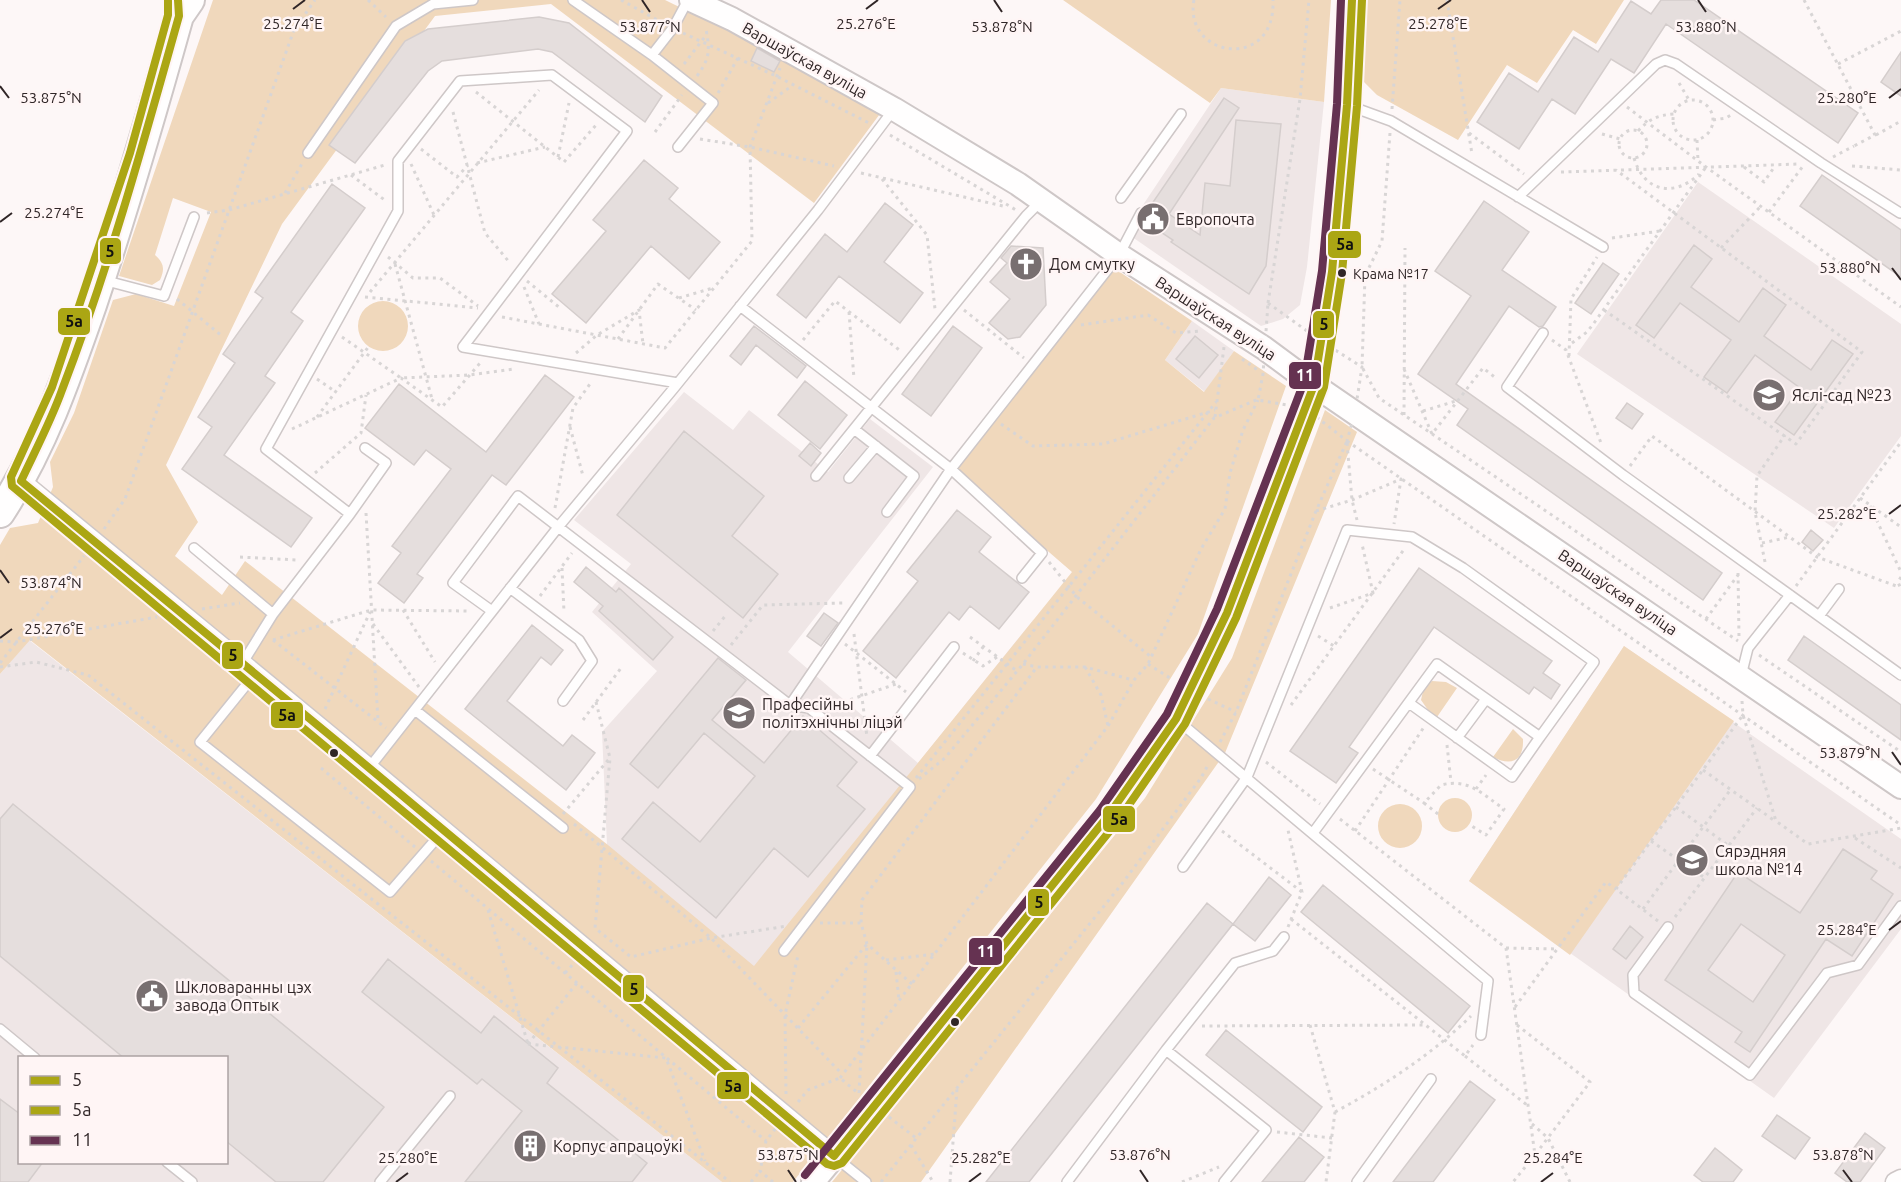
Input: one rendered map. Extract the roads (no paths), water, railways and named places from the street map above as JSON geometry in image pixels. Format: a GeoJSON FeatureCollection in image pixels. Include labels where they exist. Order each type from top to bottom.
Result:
{"type":"FeatureCollection","features":[{"type":"Feature","properties":{"kind":"main road"},"geometry":{"type":"LineString","coordinates":[[0,513],[21,482],[62,391],[140,156],[183,5]]}},
{"type":"Feature","properties":{"kind":"street","name":"Варшаўская вуліца"},"geometry":{"type":"LineString","coordinates":[[690,0],[894,109],[1034,208],[1119,255],[1264,348],[1314,385],[1901,787]]}},
{"type":"Feature","properties":{"kind":"street"},"geometry":{"type":"LineString","coordinates":[[813,1182],[1108,816],[1176,719],[1227,613],[1314,385],[1332,272],[1347,105],[1352,0]]}},
{"type":"Feature","properties":{"kind":"street"},"geometry":{"type":"LineString","coordinates":[[21,482],[444,830],[834,1156]]}},
{"type":"Feature","properties":{"kind":"street"},"geometry":{"type":"LineString","coordinates":[[1895,1182],[1901,1179]]}},
{"type":"Feature","properties":{"kind":"lane"},"geometry":{"type":"LineString","coordinates":[[308,153],[396,26],[433,4],[472,0]]}},
{"type":"Feature","properties":{"kind":"lane"},"geometry":{"type":"LineString","coordinates":[[573,0],[652,55],[712,103],[678,147]]}},
{"type":"Feature","properties":{"kind":"lane"},"geometry":{"type":"LineString","coordinates":[[652,55],[673,28],[690,0]]}},
{"type":"Feature","properties":{"kind":"lane"},"geometry":{"type":"LineString","coordinates":[[1518,197],[1656,64],[1665,60],[1676,64],[1821,163],[1900,213]]}},
{"type":"Feature","properties":{"kind":"lane"},"geometry":{"type":"LineString","coordinates":[[350,514],[266,449],[398,211],[398,161],[462,81],[552,75],[627,131],[463,347],[678,383]]}},
{"type":"Feature","properties":{"kind":"lane"},"geometry":{"type":"LineString","coordinates":[[1347,105],[1391,122],[1603,247]]}},
{"type":"Feature","properties":{"kind":"lane"},"geometry":{"type":"LineString","coordinates":[[369,768],[510,588],[556,524],[587,491],[678,383],[818,210],[894,109]]}},
{"type":"Feature","properties":{"kind":"lane"},"geometry":{"type":"LineString","coordinates":[[1121,198],[1181,114]]}},
{"type":"Feature","properties":{"kind":"lane"},"geometry":{"type":"LineString","coordinates":[[816,476],[1034,208]]}},
{"type":"Feature","properties":{"kind":"lane"},"geometry":{"type":"LineString","coordinates":[[790,705],[951,469],[1119,255],[1141,213]]}},
{"type":"Feature","properties":{"kind":"lane"},"geometry":{"type":"LineString","coordinates":[[100,279],[164,296],[194,217]]}},
{"type":"Feature","properties":{"kind":"lane"},"geometry":{"type":"LineString","coordinates":[[740,306],[951,469],[1042,553],[1022,578]]}},
{"type":"Feature","properties":{"kind":"lane"},"geometry":{"type":"LineString","coordinates":[[1543,333],[1507,387],[1623,475],[1901,675]]}},
{"type":"Feature","properties":{"kind":"lane"},"geometry":{"type":"LineString","coordinates":[[854,429],[914,476],[886,512]]}},
{"type":"Feature","properties":{"kind":"lane"},"geometry":{"type":"LineString","coordinates":[[849,478],[876,446]]}},
{"type":"Feature","properties":{"kind":"lane"},"geometry":{"type":"LineString","coordinates":[[365,448],[386,463],[273,614],[262,632],[249,669],[200,742],[390,892],[444,830]]}},
{"type":"Feature","properties":{"kind":"lane"},"geometry":{"type":"LineString","coordinates":[[492,611],[453,583],[518,496],[790,705],[809,708],[910,787],[784,951]]}},
{"type":"Feature","properties":{"kind":"lane"},"geometry":{"type":"LineString","coordinates":[[1183,867],[1247,777],[1347,530],[1412,537],[1463,568],[1594,662],[1512,777],[1409,703]]}},
{"type":"Feature","properties":{"kind":"lane"},"geometry":{"type":"LineString","coordinates":[[194,548],[273,614]]}},
{"type":"Feature","properties":{"kind":"lane"},"geometry":{"type":"LineString","coordinates":[[510,588],[579,640],[592,661],[563,701]]}},
{"type":"Feature","properties":{"kind":"lane"},"geometry":{"type":"LineString","coordinates":[[1819,616],[1839,589]]}},
{"type":"Feature","properties":{"kind":"lane"},"geometry":{"type":"LineString","coordinates":[[1741,676],[1748,648],[1790,595]]}},
{"type":"Feature","properties":{"kind":"lane"},"geometry":{"type":"LineString","coordinates":[[870,756],[954,647]]}},
{"type":"Feature","properties":{"kind":"lane"},"geometry":{"type":"LineString","coordinates":[[1313,832],[1437,664],[1540,737]]}},
{"type":"Feature","properties":{"kind":"lane"},"geometry":{"type":"LineString","coordinates":[[1457,738],[1486,699]]}},
{"type":"Feature","properties":{"kind":"lane"},"geometry":{"type":"LineString","coordinates":[[415,710],[561,822]]}},
{"type":"Feature","properties":{"kind":"lane"},"geometry":{"type":"LineString","coordinates":[[1176,719],[1488,981],[1481,1035]]}},
{"type":"Feature","properties":{"kind":"lane"},"geometry":{"type":"LineString","coordinates":[[1668,927],[1633,975],[1634,993],[1750,1075],[1827,973],[1858,964],[1901,906]]}},
{"type":"Feature","properties":{"kind":"lane"},"geometry":{"type":"LineString","coordinates":[[1066,1182],[1235,963],[1273,951],[1284,937]]}},
{"type":"Feature","properties":{"kind":"lane"},"geometry":{"type":"LineString","coordinates":[[0,1029],[34,1056]]}},
{"type":"Feature","properties":{"kind":"lane"},"geometry":{"type":"LineString","coordinates":[[1166,1050],[1266,1130],[1224,1182]]}},
{"type":"Feature","properties":{"kind":"lane"},"geometry":{"type":"LineString","coordinates":[[1357,1182],[1431,1079]]}},
{"type":"Feature","properties":{"kind":"lane"},"geometry":{"type":"LineString","coordinates":[[380,1182],[450,1096]]}},
{"type":"Feature","properties":{"kind":"lane"},"geometry":{"type":"LineString","coordinates":[[834,1156],[866,1182]]}},
{"type":"Feature","properties":{"kind":"lane"},"geometry":{"type":"LineString","coordinates":[[170,1164],[192,1182]]}},
{"type":"Feature","properties":{"kind":"place","name":"Европочта"},"geometry":{"type":"Point","coordinates":[1153,219]}},
{"type":"Feature","properties":{"kind":"place","name":"Дом смутку"},"geometry":{"type":"Point","coordinates":[1026,264]}},
{"type":"Feature","properties":{"kind":"place","name":"Крама №17"},"geometry":{"type":"Point","coordinates":[1342,273]}},
{"type":"Feature","properties":{"kind":"place","name":"Яслі-сад №23"},"geometry":{"type":"Point","coordinates":[1769,395]}},
{"type":"Feature","properties":{"kind":"place","name":"Прафесійны політэхнічны ліцэй"},"geometry":{"type":"Point","coordinates":[739,713]}},
{"type":"Feature","properties":{"kind":"place","name":"Сярэдняя школа №14"},"geometry":{"type":"Point","coordinates":[1692,860]}},
{"type":"Feature","properties":{"kind":"place","name":"Шкловаранны цэх завода Оптык"},"geometry":{"type":"Point","coordinates":[152,996]}},
{"type":"Feature","properties":{"kind":"place","name":"Корпус апрацоўкі"},"geometry":{"type":"Point","coordinates":[530,1146]}}]}
